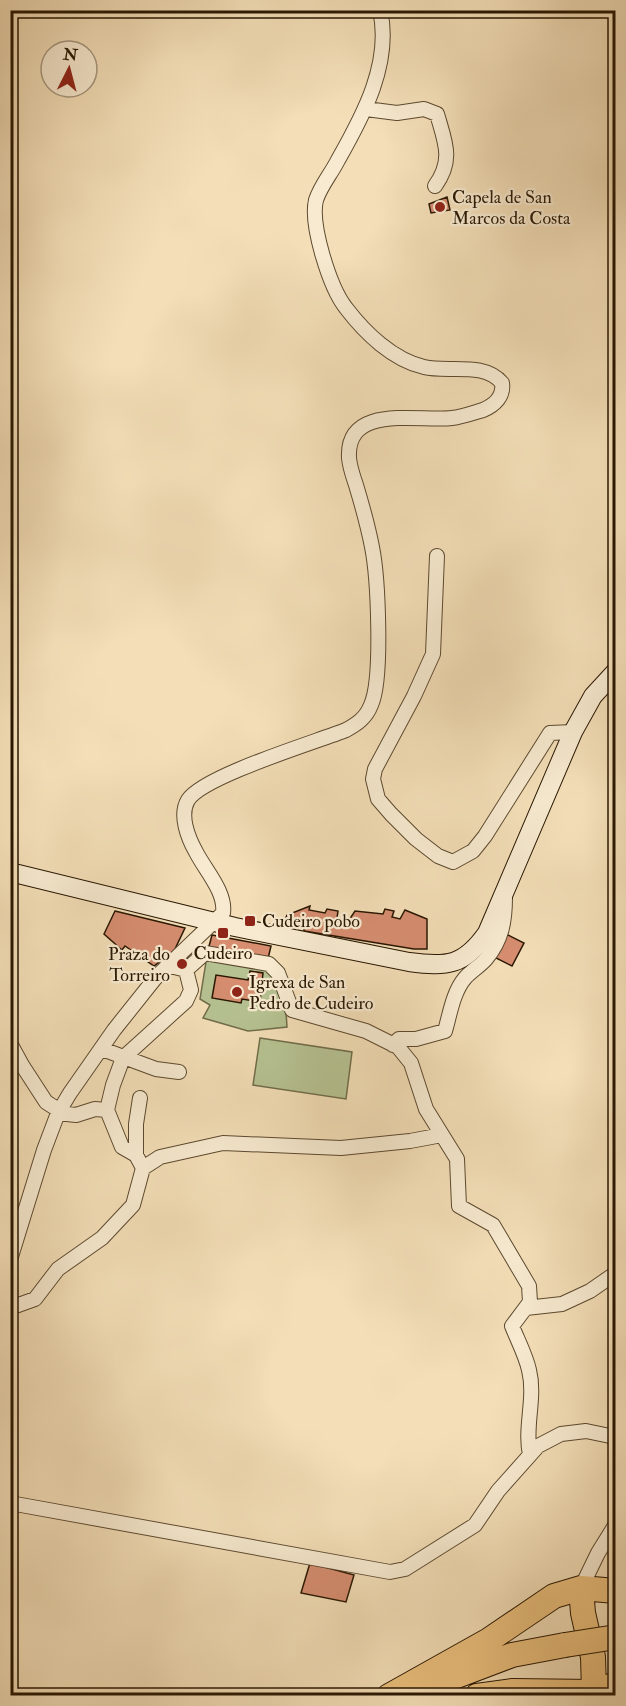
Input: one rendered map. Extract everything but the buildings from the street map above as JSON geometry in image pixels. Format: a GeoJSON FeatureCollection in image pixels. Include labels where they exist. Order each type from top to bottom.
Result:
{"type":"FeatureCollection","features":[{"type":"Feature","properties":{"kind":"highway"},"geometry":{"type":"LineString","coordinates":[[388,1695],[489,1640],[554,1596],[581,1588],[615,1591]]}},
{"type":"Feature","properties":{"kind":"highway"},"geometry":{"type":"LineString","coordinates":[[477,1695],[513,1691],[601,1691],[584,1613],[581,1588]]}},
{"type":"Feature","properties":{"kind":"highway"},"geometry":{"type":"LineString","coordinates":[[416,1695],[438,1683],[512,1655],[615,1637]]}},
{"type":"Feature","properties":{"kind":"street"},"geometry":{"type":"LineString","coordinates":[[10,1260],[42,1157],[59,1112],[70,1093],[114,1030],[167,965],[223,913],[224,907],[213,881],[189,836],[185,816],[188,801],[199,790],[255,763],[330,736],[358,723],[372,705],[378,675],[375,572],[370,538],[349,459],[354,434],[365,426],[392,417],[443,418],[468,415],[491,406],[496,402],[502,390],[502,383],[499,380],[483,372],[437,370],[406,362],[378,342],[344,306],[322,253],[315,209],[320,191],[366,109],[381,55],[383,28],[380,10]]}},
{"type":"Feature","properties":{"kind":"street"},"geometry":{"type":"LineString","coordinates":[[366,109],[397,113],[424,109],[437,114],[445,142],[447,161],[435,186]]}},
{"type":"Feature","properties":{"kind":"street"},"geometry":{"type":"LineString","coordinates":[[437,556],[433,654],[414,696],[375,769],[374,788],[378,799],[416,839],[438,856],[453,862],[473,851],[485,836],[550,733],[573,732]]}},
{"type":"Feature","properties":{"kind":"street"},"geometry":{"type":"LineString","coordinates":[[10,872],[215,922],[409,962],[443,965],[459,960],[474,951],[487,933],[573,732],[593,696],[615,671]]}},
{"type":"Feature","properties":{"kind":"street"},"geometry":{"type":"LineString","coordinates":[[393,1045],[399,1040],[416,1039],[445,1031],[457,990],[465,978],[486,959],[499,938],[505,921],[505,893]]}},
{"type":"Feature","properties":{"kind":"street"},"geometry":{"type":"LineString","coordinates":[[186,970],[205,953],[269,964],[278,973],[292,1010],[366,1031],[393,1045],[411,1063],[426,1109],[457,1159],[459,1206],[493,1225],[529,1286],[530,1302],[512,1326],[530,1371],[531,1409],[527,1439],[530,1455]]}},
{"type":"Feature","properties":{"kind":"street"},"geometry":{"type":"LineString","coordinates":[[167,965],[186,970]]}},
{"type":"Feature","properties":{"kind":"street"},"geometry":{"type":"LineString","coordinates":[[136,1155],[122,1147],[109,1116],[113,1085],[123,1058],[186,1000],[191,990],[186,970]]}},
{"type":"Feature","properties":{"kind":"street"},"geometry":{"type":"LineString","coordinates":[[10,1043],[46,1102],[59,1112],[76,1115],[95,1109],[136,1124]]}},
{"type":"Feature","properties":{"kind":"street"},"geometry":{"type":"LineString","coordinates":[[102,1049],[156,1069],[179,1072]]}},
{"type":"Feature","properties":{"kind":"street"},"geometry":{"type":"LineString","coordinates":[[140,1098],[136,1124],[136,1155],[143,1168]]}},
{"type":"Feature","properties":{"kind":"street"},"geometry":{"type":"LineString","coordinates":[[10,1308],[35,1299],[58,1269],[110,1230],[133,1205],[143,1168],[160,1157],[223,1143],[341,1148],[410,1141],[442,1135]]}},
{"type":"Feature","properties":{"kind":"street"},"geometry":{"type":"LineString","coordinates":[[526,1308],[562,1304],[590,1291],[615,1273]]}},
{"type":"Feature","properties":{"kind":"street"},"geometry":{"type":"LineString","coordinates":[[10,1503],[390,1572],[405,1569],[475,1525],[498,1491],[538,1446],[561,1434],[586,1431],[610,1436],[615,1440]]}},
{"type":"Feature","properties":{"kind":"street"},"geometry":{"type":"LineString","coordinates":[[581,1588],[615,1524]]}},
{"type":"Feature","properties":{"kind":"green space"},"geometry":{"type":"Polygon","coordinates":[[[207,956],[252,963],[271,972],[283,993],[287,1027],[248,1031],[203,1018],[210,1005],[200,999],[207,956]]]}},
{"type":"Feature","properties":{"kind":"green space"},"geometry":{"type":"Polygon","coordinates":[[[260,1038],[352,1052],[346,1099],[253,1085],[260,1038]]]}},
{"type":"Feature","properties":{"kind":"place","name":"Capela de San Marcos da Costa"},"geometry":{"type":"Point","coordinates":[440,207]}},
{"type":"Feature","properties":{"kind":"place","name":"Cudeiro pobo"},"geometry":{"type":"Point","coordinates":[250,921]}},
{"type":"Feature","properties":{"kind":"place","name":"Cudeiro"},"geometry":{"type":"Point","coordinates":[223,933]}},
{"type":"Feature","properties":{"kind":"place","name":"Praza do Torreiro"},"geometry":{"type":"Point","coordinates":[182,964]}},
{"type":"Feature","properties":{"kind":"place","name":"Igrexa de San Pedro de Cudeiro"},"geometry":{"type":"Point","coordinates":[237,992]}}]}
